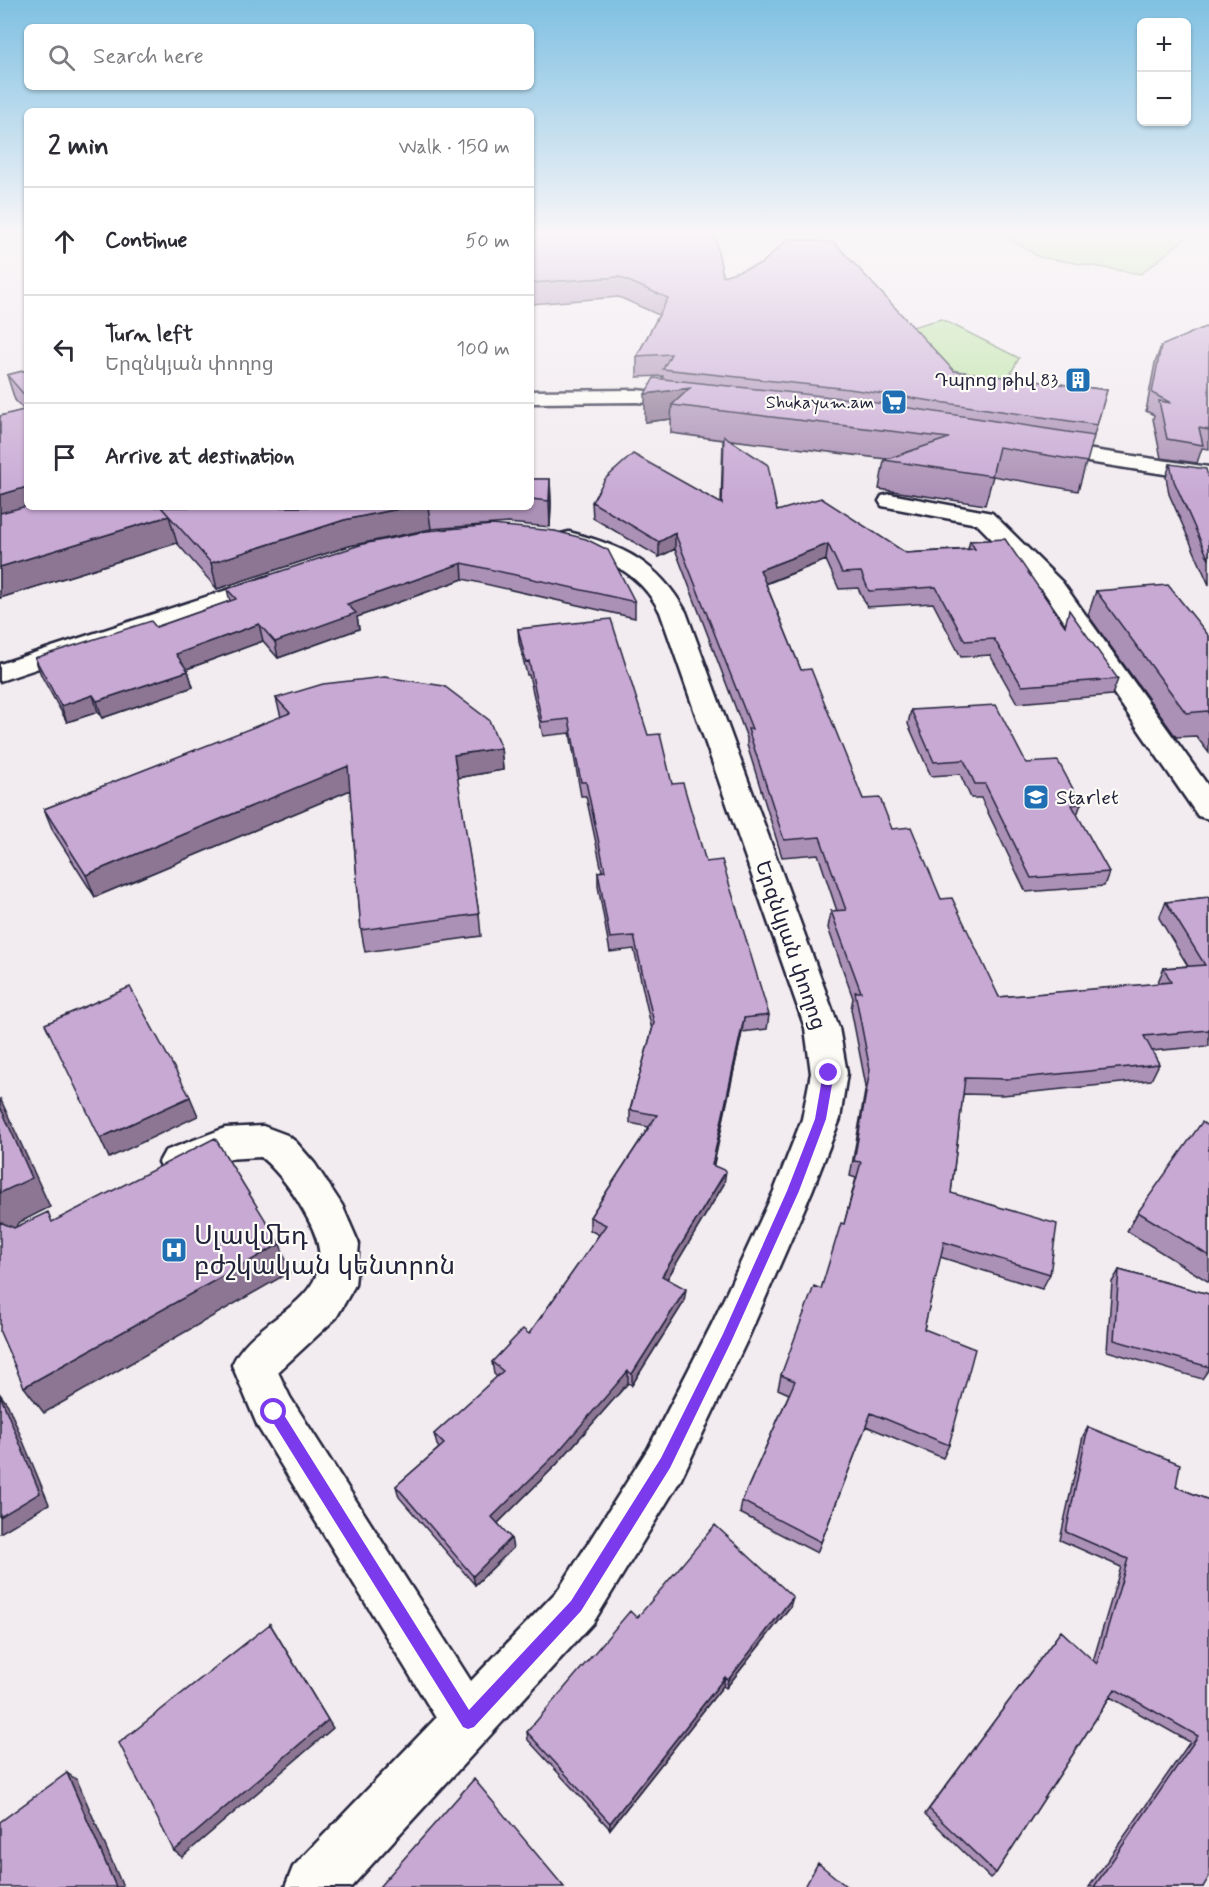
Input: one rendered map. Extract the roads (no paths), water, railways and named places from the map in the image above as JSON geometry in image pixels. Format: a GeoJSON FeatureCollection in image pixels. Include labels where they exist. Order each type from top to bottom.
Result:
{"type":"FeatureCollection","features":[{"type":"Feature","properties":{"kind":"street"},"geometry":{"type":"LineString","coordinates":[[534,397],[637,396],[707,404]]}},
{"type":"Feature","properties":{"kind":"street"},"geometry":{"type":"LineString","coordinates":[[1026,446],[1209,474]]}},
{"type":"Feature","properties":{"kind":"street"},"geometry":{"type":"LineString","coordinates":[[890,501],[984,518],[1053,587],[1209,809]]}},
{"type":"Feature","properties":{"kind":"street","name":"Երզնկյան փողոց"},"geometry":{"type":"LineString","coordinates":[[313,1887],[576,1606],[665,1463],[727,1338],[793,1191],[821,1119],[829,1073],[822,1028],[673,612],[661,589],[643,573],[603,550],[558,536],[535,534]]}},
{"type":"Feature","properties":{"kind":"street"},"geometry":{"type":"LineString","coordinates":[[0,673],[301,572]]}},
{"type":"Feature","properties":{"kind":"street"},"geometry":{"type":"LineString","coordinates":[[148,1177],[201,1150],[240,1140],[274,1146],[305,1178],[339,1242],[333,1287],[292,1335],[253,1365],[274,1412],[468,1722]]}},
{"type":"Feature","properties":{"kind":"place","name":"Դպրոց թիվ 83"},"geometry":{"type":"Point","coordinates":[1078,380]}},
{"type":"Feature","properties":{"kind":"place","name":"Shukayum.am"},"geometry":{"type":"Point","coordinates":[894,402]}},
{"type":"Feature","properties":{"kind":"place","name":"Starlet"},"geometry":{"type":"Point","coordinates":[1036,797]}},
{"type":"Feature","properties":{"kind":"place","name":"Սլավմեդ բժշկական կենտրոն"},"geometry":{"type":"Point","coordinates":[174,1250]}}]}
